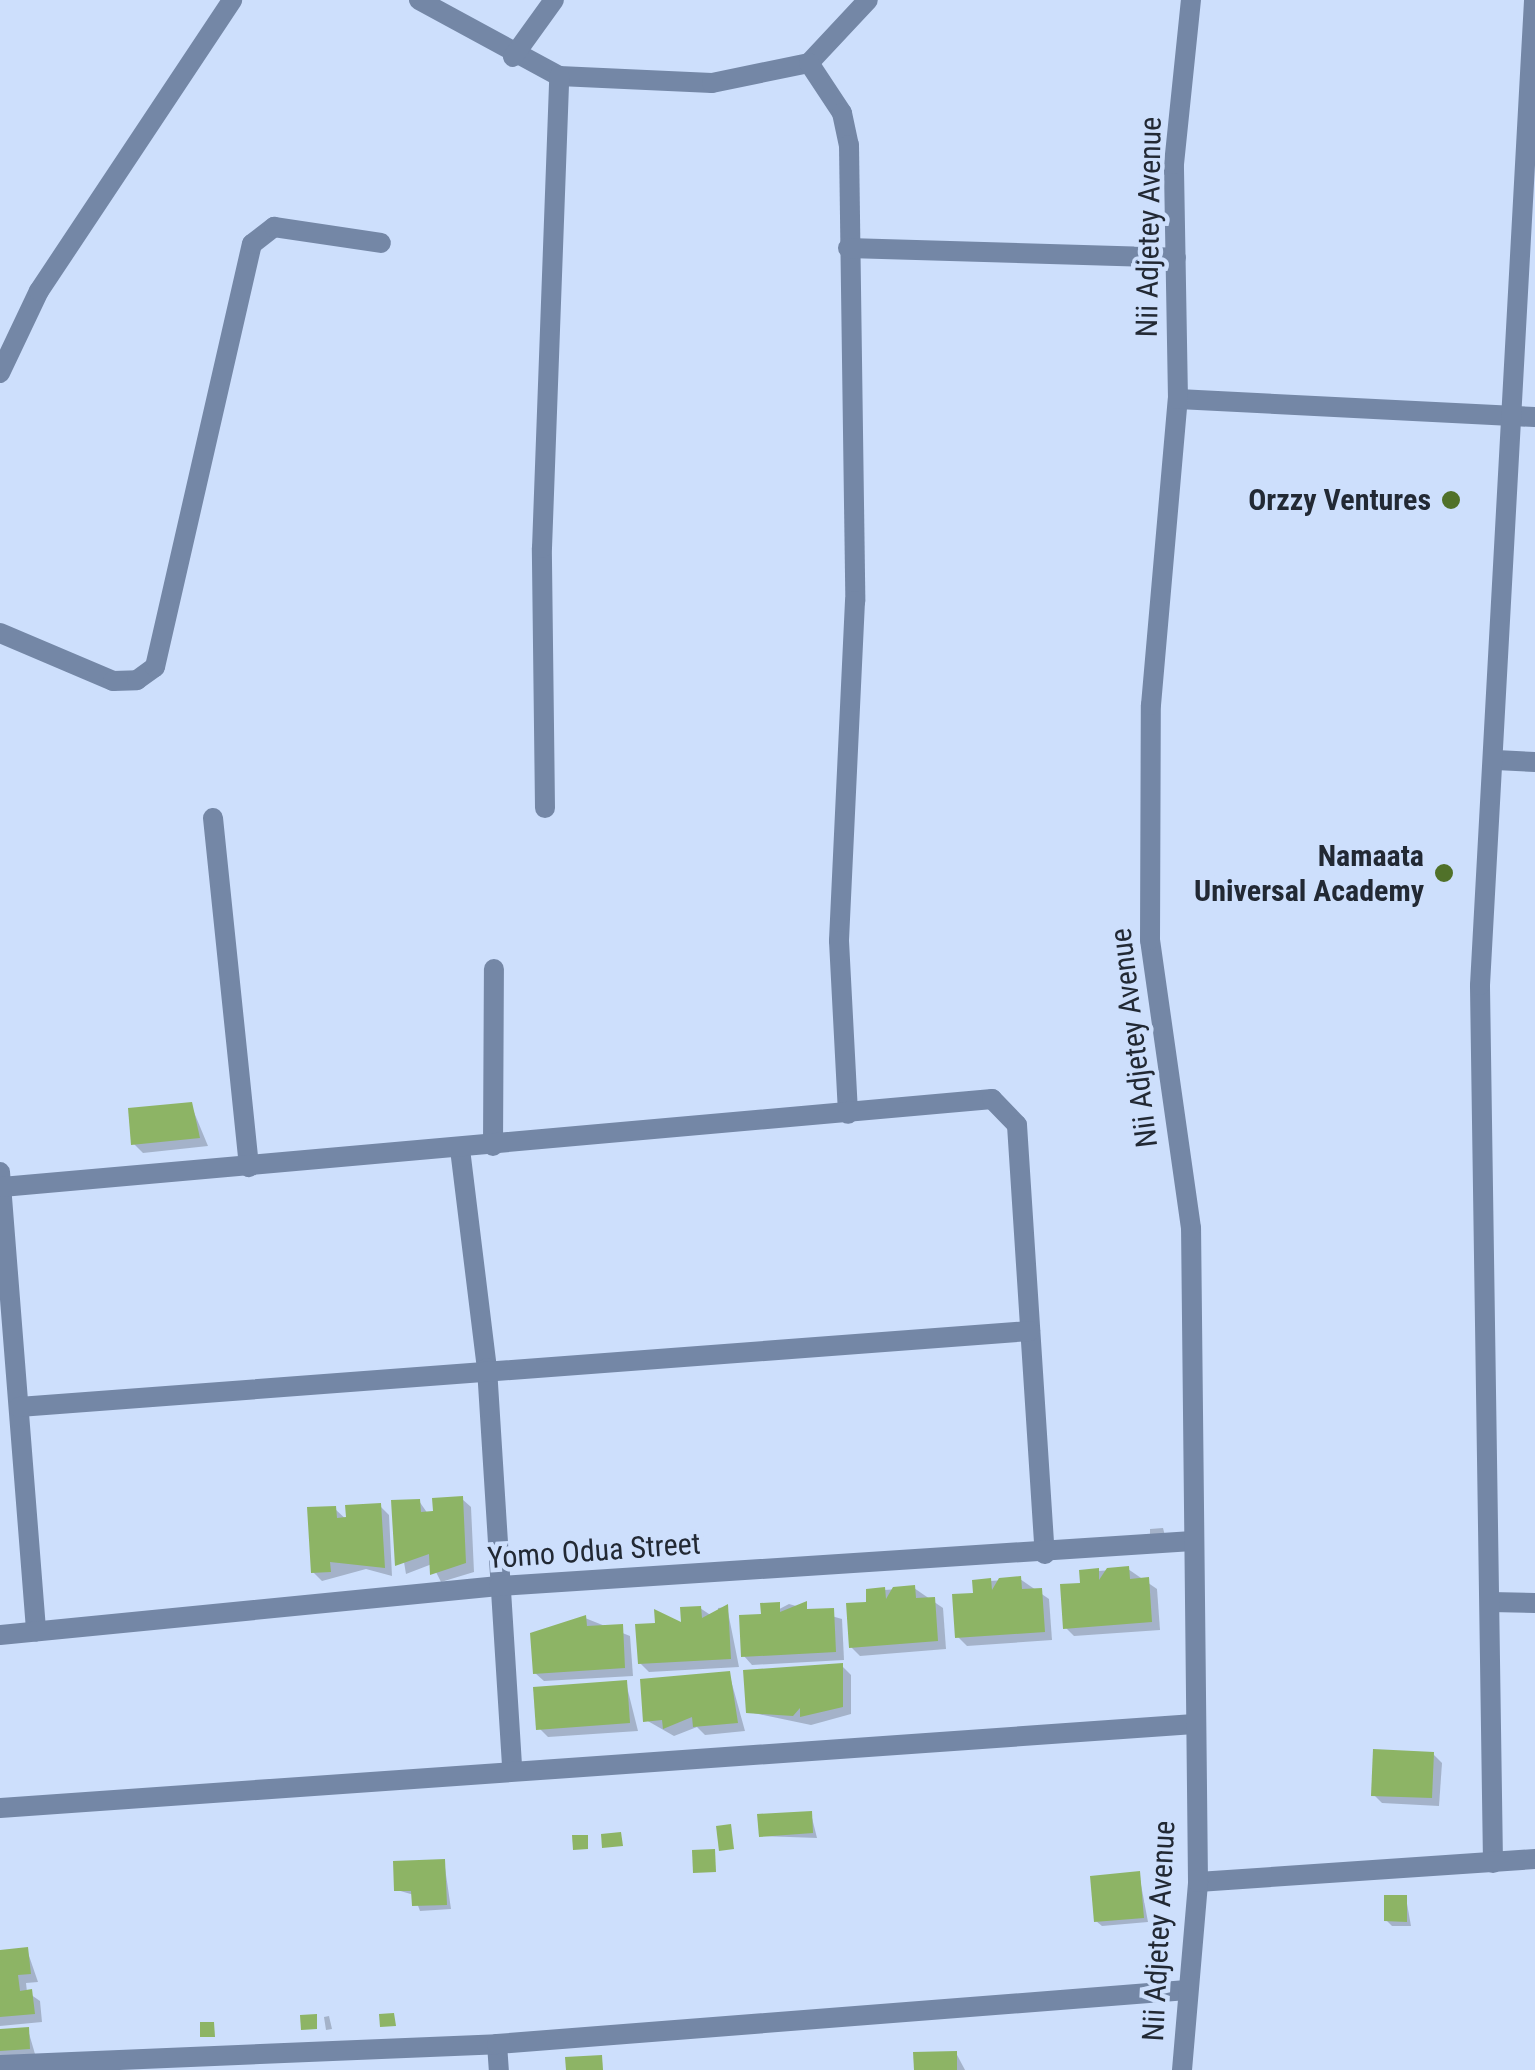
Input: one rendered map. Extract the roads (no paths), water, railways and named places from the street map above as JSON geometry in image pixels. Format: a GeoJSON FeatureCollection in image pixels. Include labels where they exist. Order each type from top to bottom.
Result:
{"type":"FeatureCollection","features":[{"type":"Feature","properties":{"kind":"street"},"geometry":{"type":"LineString","coordinates":[[0,372],[39,292],[232,0]]}},
{"type":"Feature","properties":{"kind":"street"},"geometry":{"type":"LineString","coordinates":[[419,0],[514,57],[559,76],[712,83],[809,63],[868,0]]}},
{"type":"Feature","properties":{"kind":"street"},"geometry":{"type":"LineString","coordinates":[[514,57],[554,0]]}},
{"type":"Feature","properties":{"kind":"street","name":"Nii Adjetey Avenue"},"geometry":{"type":"LineString","coordinates":[[1182,2070],[1198,1882],[1191,1228],[1150,940],[1151,705],[1178,399],[1176,258],[1190,0]]}},
{"type":"Feature","properties":{"kind":"street"},"geometry":{"type":"LineString","coordinates":[[1493,1863],[1480,985],[1496,760],[1534,1],[1525,0]]}},
{"type":"Feature","properties":{"kind":"street"},"geometry":{"type":"LineString","coordinates":[[809,63],[842,113],[849,146],[855,601],[840,941],[848,1114]]}},
{"type":"Feature","properties":{"kind":"street"},"geometry":{"type":"LineString","coordinates":[[544,808],[542,548],[559,76]]}},
{"type":"Feature","properties":{"kind":"street"},"geometry":{"type":"LineString","coordinates":[[0,634],[113,681],[137,680],[155,667],[252,244],[274,227],[382,243]]}},
{"type":"Feature","properties":{"kind":"street"},"geometry":{"type":"LineString","coordinates":[[848,248],[1176,258]]}},
{"type":"Feature","properties":{"kind":"street"},"geometry":{"type":"LineString","coordinates":[[1178,399],[1535,417]]}},
{"type":"Feature","properties":{"kind":"street"},"geometry":{"type":"LineString","coordinates":[[1496,760],[1535,762]]}},
{"type":"Feature","properties":{"kind":"street"},"geometry":{"type":"LineString","coordinates":[[212,818],[249,1167]]}},
{"type":"Feature","properties":{"kind":"street"},"geometry":{"type":"LineString","coordinates":[[493,1146],[494,970]]}},
{"type":"Feature","properties":{"kind":"street"},"geometry":{"type":"LineString","coordinates":[[36,1632],[1,1180],[249,1167],[992,1099],[1009,1108],[1030,1332],[1044,1554]]}},
{"type":"Feature","properties":{"kind":"street"},"geometry":{"type":"LineString","coordinates":[[460,1149],[486,1368],[512,1766]]}},
{"type":"Feature","properties":{"kind":"street"},"geometry":{"type":"LineString","coordinates":[[19,1406],[486,1368],[1030,1332]]}},
{"type":"Feature","properties":{"kind":"street","name":"Yomo Odua Street"},"geometry":{"type":"LineString","coordinates":[[0,1635],[499,1586],[1044,1554],[1193,1541]]}},
{"type":"Feature","properties":{"kind":"street"},"geometry":{"type":"LineString","coordinates":[[1491,1602],[1535,1604]]}},
{"type":"Feature","properties":{"kind":"street"},"geometry":{"type":"LineString","coordinates":[[0,1808],[512,1766],[1194,1724]]}},
{"type":"Feature","properties":{"kind":"street"},"geometry":{"type":"LineString","coordinates":[[1198,1882],[1535,1859]]}},
{"type":"Feature","properties":{"kind":"street"},"geometry":{"type":"LineString","coordinates":[[0,2066],[498,2044],[1188,1990]]}},
{"type":"Feature","properties":{"kind":"street"},"geometry":{"type":"LineString","coordinates":[[498,2044],[499,2070]]}},
{"type":"Feature","properties":{"kind":"place","name":"Orzzy Ventures"},"geometry":{"type":"Point","coordinates":[1451,500]}},
{"type":"Feature","properties":{"kind":"place","name":"Namaata Universal Academy"},"geometry":{"type":"Point","coordinates":[1444,873]}}]}
